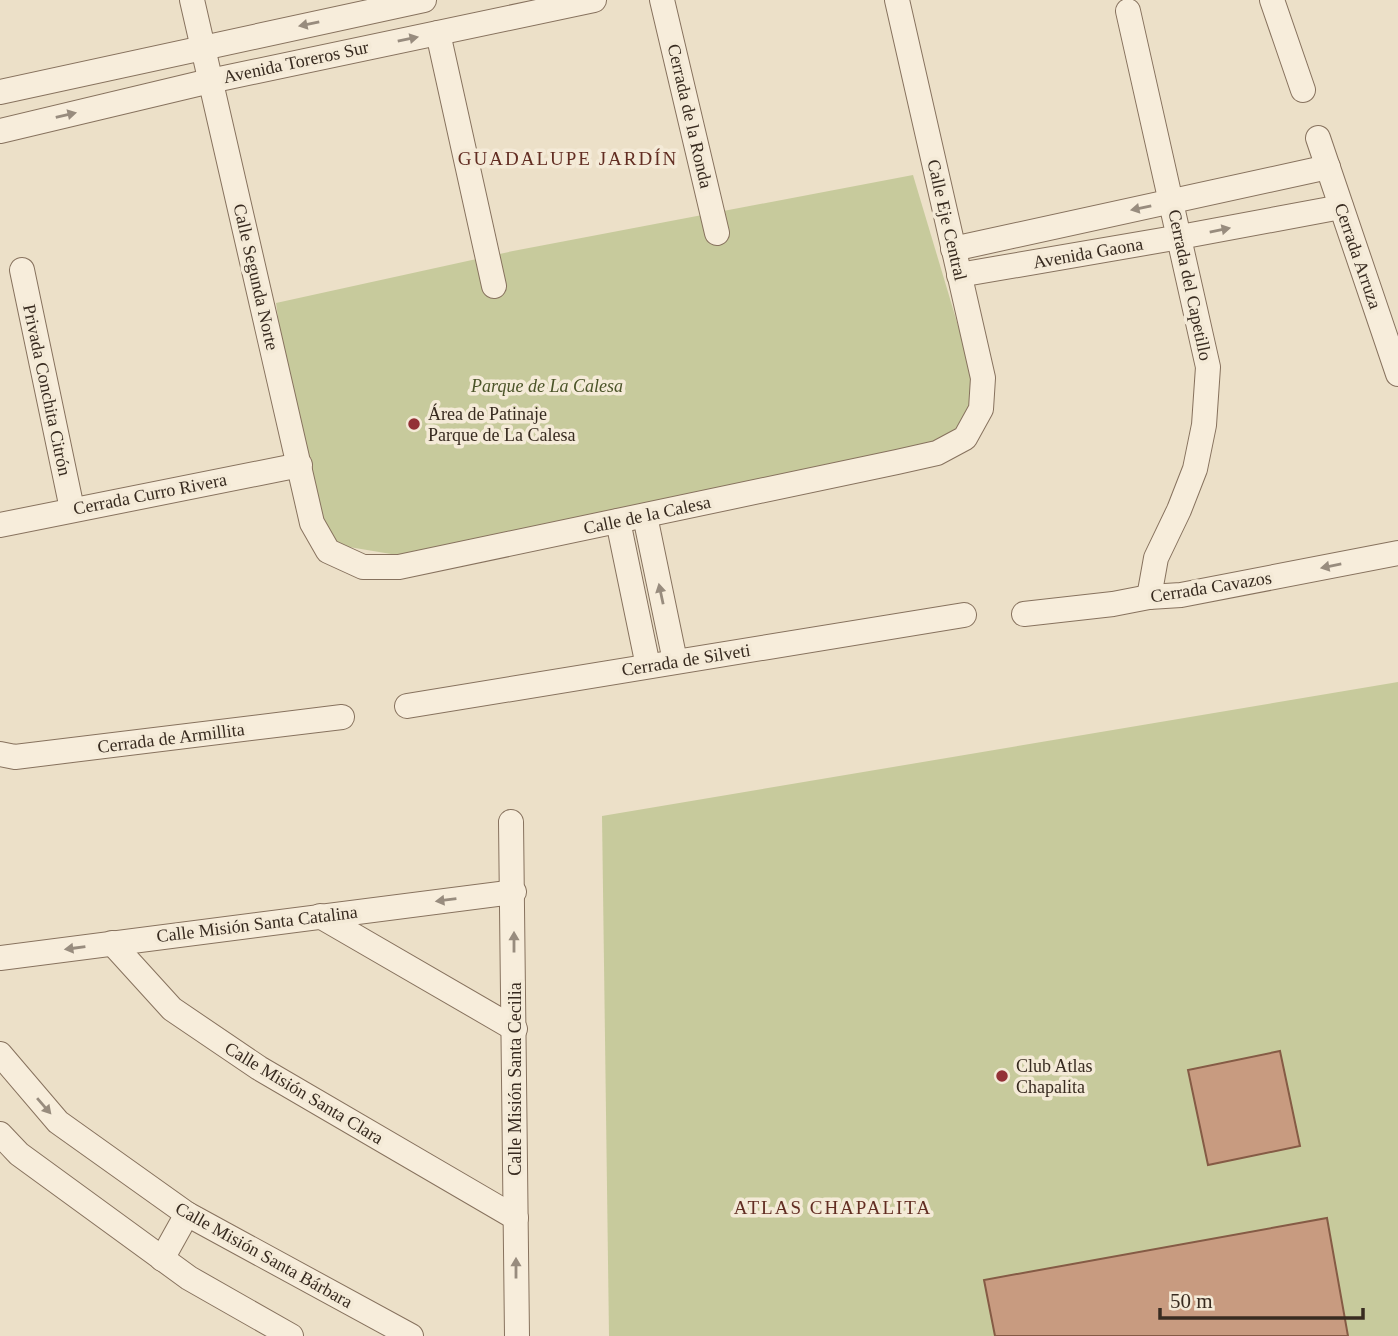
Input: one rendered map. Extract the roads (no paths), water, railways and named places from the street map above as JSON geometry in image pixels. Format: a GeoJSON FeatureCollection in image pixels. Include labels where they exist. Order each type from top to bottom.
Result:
{"type":"FeatureCollection","features":[{"type":"Feature","properties":{"kind":"street","name":"Calle Segunda Norte"},"geometry":{"type":"LineString","coordinates":[[192,0],[312,523],[328,551]]}},
{"type":"Feature","properties":{"kind":"street","name":"Avenida Toreros Sur"},"geometry":{"type":"LineString","coordinates":[[0,92],[424,0]]}},
{"type":"Feature","properties":{"kind":"street","name":"Avenida Toreros Sur"},"geometry":{"type":"LineString","coordinates":[[0,131],[210,80],[594,0]]}},
{"type":"Feature","properties":{"kind":"street","name":"Cerrada de la Ronda"},"geometry":{"type":"LineString","coordinates":[[662,0],[717,233]]}},
{"type":"Feature","properties":{"kind":"street","name":"Calle Eje Central"},"geometry":{"type":"LineString","coordinates":[[897,0],[983,379],[981,409],[965,438]]}},
{"type":"Feature","properties":{"kind":"street"},"geometry":{"type":"LineString","coordinates":[[1272,0],[1303,90]]}},
{"type":"Feature","properties":{"kind":"street","name":"Cerrada del Capetillo"},"geometry":{"type":"LineString","coordinates":[[1128,11],[1208,367],[1204,425],[1195,469],[1156,558],[1149,597]]}},
{"type":"Feature","properties":{"kind":"street"},"geometry":{"type":"LineString","coordinates":[[438,33],[494,286]]}},
{"type":"Feature","properties":{"kind":"street","name":"Cerrada Arruza"},"geometry":{"type":"LineString","coordinates":[[1318,138],[1398,374]]}},
{"type":"Feature","properties":{"kind":"street","name":"Avenida Gaona"},"geometry":{"type":"LineString","coordinates":[[953,249],[1328,167]]}},
{"type":"Feature","properties":{"kind":"street","name":"Avenida Gaona"},"geometry":{"type":"LineString","coordinates":[[959,275],[1341,206]]}},
{"type":"Feature","properties":{"kind":"street","name":"Privada Conchita Citrón"},"geometry":{"type":"LineString","coordinates":[[22,270],[72,509]]}},
{"type":"Feature","properties":{"kind":"street","name":"Calle de la Calesa"},"geometry":{"type":"LineString","coordinates":[[328,551],[363,567],[399,567],[937,453],[965,438]]}},
{"type":"Feature","properties":{"kind":"street","name":"Cerrada Curro Rivera"},"geometry":{"type":"LineString","coordinates":[[0,525],[300,465]]}},
{"type":"Feature","properties":{"kind":"street"},"geometry":{"type":"LineString","coordinates":[[645,516],[675,661]]}},
{"type":"Feature","properties":{"kind":"street"},"geometry":{"type":"LineString","coordinates":[[618,521],[648,666]]}},
{"type":"Feature","properties":{"kind":"street","name":"Cerrada Cavazos"},"geometry":{"type":"LineString","coordinates":[[1024,614],[1181,595],[1398,553]]}},
{"type":"Feature","properties":{"kind":"street","name":"Cerrada de Silveti"},"geometry":{"type":"LineString","coordinates":[[407,706],[964,615]]}},
{"type":"Feature","properties":{"kind":"street","name":"Cerrada de Armillita"},"geometry":{"type":"LineString","coordinates":[[0,754],[15,757],[342,717]]}},
{"type":"Feature","properties":{"kind":"street","name":"Calle Misión Santa Cecilia"},"geometry":{"type":"LineString","coordinates":[[511,822],[514,892],[517,1336]]}},
{"type":"Feature","properties":{"kind":"street","name":"Calle Misión Santa Catalina"},"geometry":{"type":"LineString","coordinates":[[0,958],[514,892]]}},
{"type":"Feature","properties":{"kind":"street"},"geometry":{"type":"LineString","coordinates":[[320,916],[514,1029]]}},
{"type":"Feature","properties":{"kind":"street","name":"Calle Misión Santa Clara"},"geometry":{"type":"LineString","coordinates":[[112,943],[172,1009],[238,1054],[516,1218]]}},
{"type":"Feature","properties":{"kind":"street","name":"Calle Misión Santa Bárbara"},"geometry":{"type":"LineString","coordinates":[[0,1054],[58,1122],[187,1214],[411,1336]]}},
{"type":"Feature","properties":{"kind":"street"},"geometry":{"type":"LineString","coordinates":[[0,1134],[19,1154],[188,1279],[291,1336]]}},
{"type":"Feature","properties":{"kind":"street"},"geometry":{"type":"LineString","coordinates":[[162,1259],[187,1214]]}},
{"type":"Feature","properties":{"kind":"place","name":"Área de Patinaje Parque de La Calesa"},"geometry":{"type":"Point","coordinates":[414,424]}},
{"type":"Feature","properties":{"kind":"place","name":"Club Atlas Chapalita"},"geometry":{"type":"Point","coordinates":[1002,1076]}},
{"type":"Feature","properties":{"kind":"district","name":"GUADALUPE JARDÍN"},"geometry":{"type":"Point","coordinates":[568,158]}},
{"type":"Feature","properties":{"kind":"district","name":"ATLAS CHAPALITA"},"geometry":{"type":"Point","coordinates":[833,1207]}},
{"type":"Feature","properties":{"kind":"park label","name":"Parque de La Calesa"},"geometry":{"type":"Point","coordinates":[547,386]}}]}
